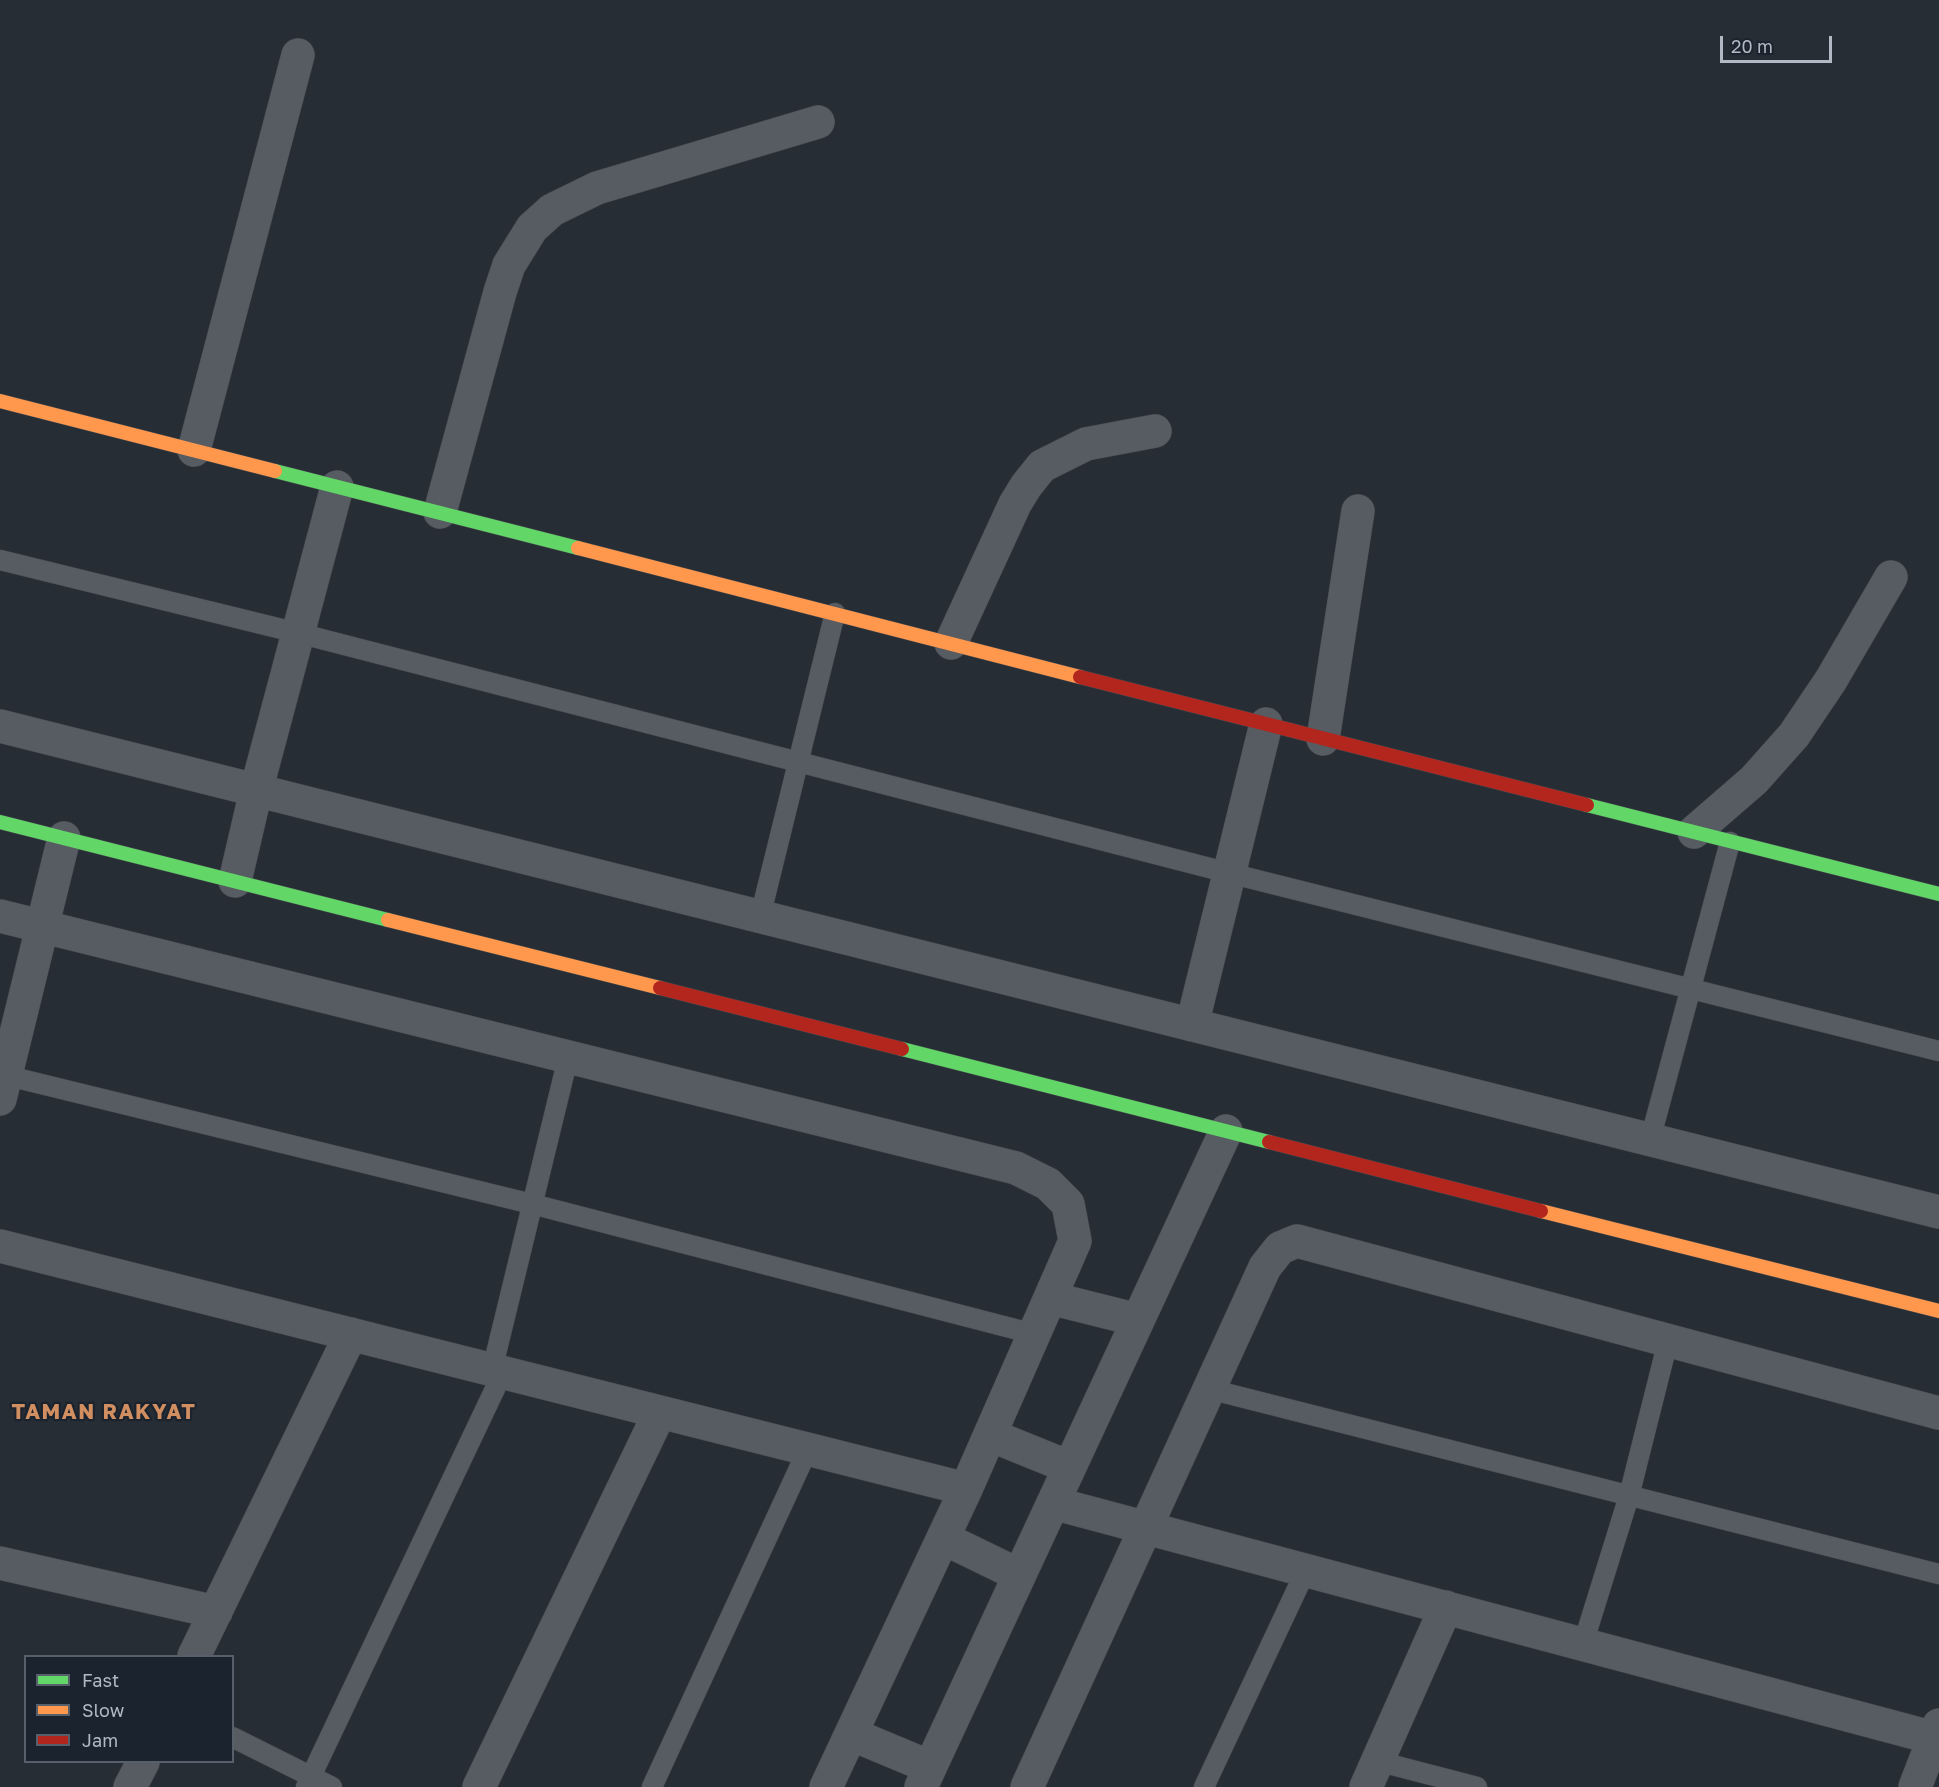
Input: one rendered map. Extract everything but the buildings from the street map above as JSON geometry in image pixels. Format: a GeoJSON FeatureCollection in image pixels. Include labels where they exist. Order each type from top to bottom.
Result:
{"type":"FeatureCollection","features":[{"type":"Feature","properties":{"kind":"street"},"geometry":{"type":"LineString","coordinates":[[194,450],[298,55]]}},
{"type":"Feature","properties":{"kind":"street"},"geometry":{"type":"LineString","coordinates":[[440,512],[503,283],[509,265],[532,228],[552,210],[597,188],[818,122]]}},
{"type":"Feature","properties":{"kind":"street"},"geometry":{"type":"LineString","coordinates":[[0,401],[1939,894]]}},
{"type":"Feature","properties":{"kind":"street"},"geometry":{"type":"LineString","coordinates":[[951,643],[1015,504],[1042,466],[1086,444],[1155,431]]}},
{"type":"Feature","properties":{"kind":"street"},"geometry":{"type":"LineString","coordinates":[[235,881],[256,791],[337,487]]}},
{"type":"Feature","properties":{"kind":"street"},"geometry":{"type":"LineString","coordinates":[[1323,739],[1358,511]]}},
{"type":"Feature","properties":{"kind":"street"},"geometry":{"type":"LineString","coordinates":[[1694,832],[1754,780],[1794,735],[1831,680],[1891,577]]}},
{"type":"Feature","properties":{"kind":"street"},"geometry":{"type":"LineString","coordinates":[[1192,1025],[1266,724]]}},
{"type":"Feature","properties":{"kind":"street"},"geometry":{"type":"LineString","coordinates":[[0,726],[1939,1212]]}},
{"type":"Feature","properties":{"kind":"street"},"geometry":{"type":"LineString","coordinates":[[0,822],[1939,1311]]}},
{"type":"Feature","properties":{"kind":"street"},"geometry":{"type":"LineString","coordinates":[[2,1083],[64,838]]}},
{"type":"Feature","properties":{"kind":"street"},"geometry":{"type":"LineString","coordinates":[[0,916],[1016,1168],[1048,1184],[1068,1204],[1075,1241],[966,1489],[826,1787]]}},
{"type":"Feature","properties":{"kind":"street"},"geometry":{"type":"LineString","coordinates":[[851,1734],[925,1777],[1226,1131]]}},
{"type":"Feature","properties":{"kind":"street"},"geometry":{"type":"LineString","coordinates":[[1027,1787],[1265,1267],[1280,1248],[1297,1241],[1939,1413]]}},
{"type":"Feature","properties":{"kind":"street"},"geometry":{"type":"LineString","coordinates":[[0,1246],[966,1489]]}},
{"type":"Feature","properties":{"kind":"street"},"geometry":{"type":"LineString","coordinates":[[1050,1298],[1138,1320]]}},
{"type":"Feature","properties":{"kind":"street"},"geometry":{"type":"LineString","coordinates":[[194,1655],[351,1334]]}},
{"type":"Feature","properties":{"kind":"street"},"geometry":{"type":"LineString","coordinates":[[479,1787],[660,1412]]}},
{"type":"Feature","properties":{"kind":"street"},"geometry":{"type":"LineString","coordinates":[[990,1435],[1069,1467]]}},
{"type":"Feature","properties":{"kind":"street"},"geometry":{"type":"LineString","coordinates":[[1053,1503],[1584,1644],[1936,1731],[1915,1787]]}},
{"type":"Feature","properties":{"kind":"street"},"geometry":{"type":"LineString","coordinates":[[943,1538],[1019,1575]]}},
{"type":"Feature","properties":{"kind":"street"},"geometry":{"type":"LineString","coordinates":[[0,1563],[216,1612]]}},
{"type":"Feature","properties":{"kind":"street"},"geometry":{"type":"LineString","coordinates":[[1372,1774],[1446,1608]]}},
{"type":"Feature","properties":{"kind":"street"},"geometry":{"type":"LineString","coordinates":[[130,1787],[142,1763]]}},
{"type":"Feature","properties":{"kind":"lane"},"geometry":{"type":"LineString","coordinates":[[0,560],[298,633],[1229,873],[1939,1051]]}},
{"type":"Feature","properties":{"kind":"lane"},"geometry":{"type":"LineString","coordinates":[[760,917],[835,613]]}},
{"type":"Feature","properties":{"kind":"lane"},"geometry":{"type":"LineString","coordinates":[[1650,1140],[1730,842]]}},
{"type":"Feature","properties":{"kind":"lane"},"geometry":{"type":"LineString","coordinates":[[308,1782],[497,1371],[532,1204],[568,1058]]}},
{"type":"Feature","properties":{"kind":"lane"},"geometry":{"type":"LineString","coordinates":[[2,1083],[532,1204],[1034,1334]]}},
{"type":"Feature","properties":{"kind":"lane"},"geometry":{"type":"LineString","coordinates":[[1584,1644],[1629,1496],[1668,1341]]}},
{"type":"Feature","properties":{"kind":"lane"},"geometry":{"type":"LineString","coordinates":[[1209,1389],[1939,1574]]}},
{"type":"Feature","properties":{"kind":"lane"},"geometry":{"type":"LineString","coordinates":[[652,1787],[808,1449]]}},
{"type":"Feature","properties":{"kind":"lane"},"geometry":{"type":"LineString","coordinates":[[1204,1787],[1306,1570]]}},
{"type":"Feature","properties":{"kind":"lane"},"geometry":{"type":"LineString","coordinates":[[234,1738],[308,1782],[332,1787]]}},
{"type":"Feature","properties":{"kind":"lane"},"geometry":{"type":"LineString","coordinates":[[1372,1774],[1477,1787]]}},
{"type":"Feature","properties":{"kind":"traffic: fast"},"geometry":{"type":"LineString","coordinates":[[275,471],[578,548]]}},
{"type":"Feature","properties":{"kind":"traffic: fast"},"geometry":{"type":"LineString","coordinates":[[1587,805],[1939,894]]}},
{"type":"Feature","properties":{"kind":"traffic: fast"},"geometry":{"type":"LineString","coordinates":[[0,822],[388,920]]}},
{"type":"Feature","properties":{"kind":"traffic: fast"},"geometry":{"type":"LineString","coordinates":[[902,1049],[1269,1142]]}},
{"type":"Feature","properties":{"kind":"traffic: slow"},"geometry":{"type":"LineString","coordinates":[[0,401],[275,471]]}},
{"type":"Feature","properties":{"kind":"traffic: slow"},"geometry":{"type":"LineString","coordinates":[[578,548],[1080,677]]}},
{"type":"Feature","properties":{"kind":"traffic: slow"},"geometry":{"type":"LineString","coordinates":[[388,920],[660,988]]}},
{"type":"Feature","properties":{"kind":"traffic: slow"},"geometry":{"type":"LineString","coordinates":[[1541,1211],[1939,1311]]}},
{"type":"Feature","properties":{"kind":"traffic: jam"},"geometry":{"type":"LineString","coordinates":[[1080,677],[1587,805]]}},
{"type":"Feature","properties":{"kind":"traffic: jam"},"geometry":{"type":"LineString","coordinates":[[660,988],[902,1049]]}},
{"type":"Feature","properties":{"kind":"traffic: jam"},"geometry":{"type":"LineString","coordinates":[[1269,1142],[1541,1211]]}},
{"type":"Feature","properties":{"kind":"district","name":"TAMAN RAKYAT"},"geometry":{"type":"Point","coordinates":[104,1412]}}]}
